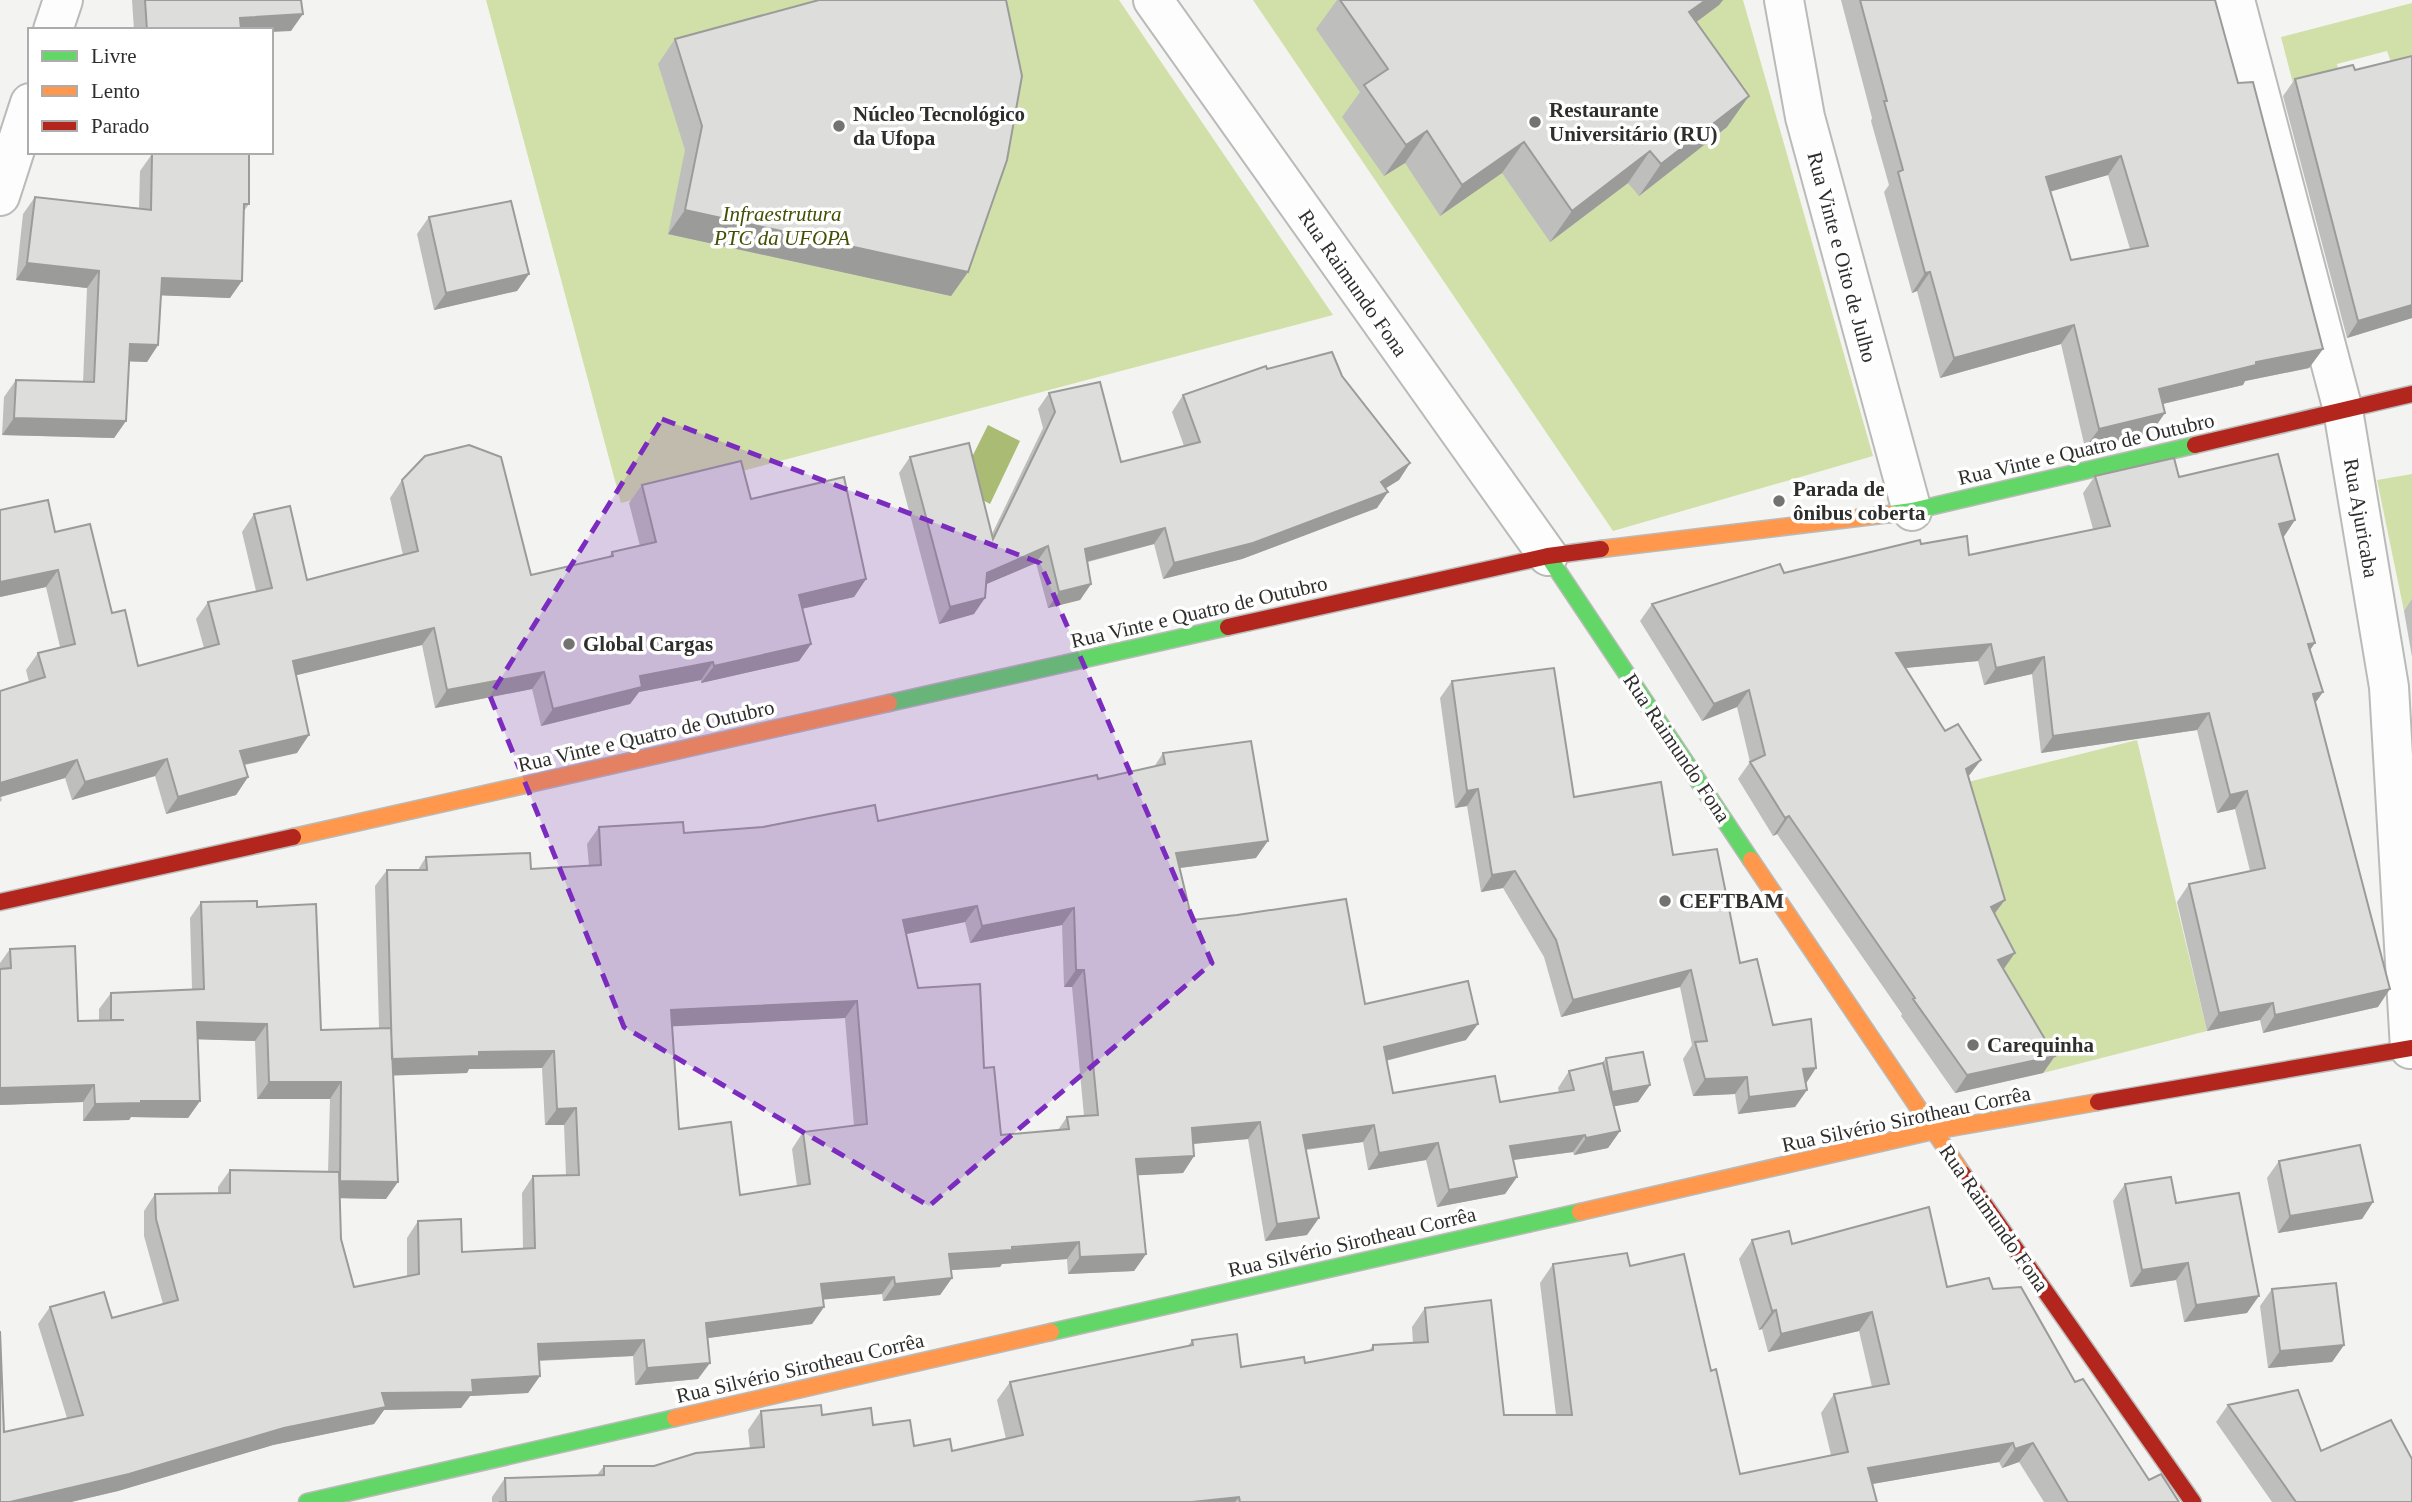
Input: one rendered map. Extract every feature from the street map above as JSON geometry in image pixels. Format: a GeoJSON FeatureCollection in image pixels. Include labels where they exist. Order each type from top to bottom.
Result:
{"type":"FeatureCollection","features":[{"type":"Feature","properties":{"kind":"street"},"geometry":{"type":"LineString","coordinates":[[54,28],[62,0]]}},
{"type":"Feature","properties":{"kind":"street","name":"Rua Raimundo Fona"},"geometry":{"type":"LineString","coordinates":[[1153,0],[1548,556],[1933,1131],[2193,1502]]}},
{"type":"Feature","properties":{"kind":"street","name":"Rua Vinte e Oito de Julho"},"geometry":{"type":"LineString","coordinates":[[1784,0],[1805,117],[1912,511]]}},
{"type":"Feature","properties":{"kind":"street","name":"Rua Ajuricaba"},"geometry":{"type":"LineString","coordinates":[[2235,0],[2343,410],[2389,687],[2411,1049]]}},
{"type":"Feature","properties":{"kind":"street"},"geometry":{"type":"LineString","coordinates":[[0,196],[28,109]]}},
{"type":"Feature","properties":{"kind":"street","name":"Rua Vinte e Quatro de Outubro"},"geometry":{"type":"LineString","coordinates":[[0,902],[1548,556],[1912,511],[2412,394]]}},
{"type":"Feature","properties":{"kind":"street","name":"Rua Silvério Sirotheau Corrêa"},"geometry":{"type":"LineString","coordinates":[[307,1502],[1933,1131],[2411,1049]]}},
{"type":"Feature","properties":{"kind":"highlighted area"},"geometry":{"type":"Polygon","coordinates":[[[662,419],[1040,563],[1212,963],[929,1206],[624,1027],[490,696],[662,419]]]}},
{"type":"Feature","properties":{"kind":"green space","name":"Infraestrutura PTC da UFOPA"},"geometry":{"type":"Polygon","coordinates":[[[486,0],[1119,0],[1333,315],[621,503],[486,0]]]}},
{"type":"Feature","properties":{"kind":"green space"},"geometry":{"type":"Polygon","coordinates":[[[1253,0],[1743,0],[1873,456],[1613,531],[1253,0]]]}},
{"type":"Feature","properties":{"kind":"green space"},"geometry":{"type":"Polygon","coordinates":[[[2412,3],[2412,70],[2395,74],[2387,51],[2337,64],[2341,81],[2296,95],[2281,37],[2412,3]]]}},
{"type":"Feature","properties":{"kind":"green space"},"geometry":{"type":"Polygon","coordinates":[[[2412,474],[2412,609],[2404,611],[2377,480],[2412,474]]]}},
{"type":"Feature","properties":{"kind":"green space"},"geometry":{"type":"Polygon","coordinates":[[[2137,740],[2207,1031],[2043,1073],[1988,981],[1960,784],[2137,740]]]}},
{"type":"Feature","properties":{"kind":"shaded area"},"geometry":{"type":"Polygon","coordinates":[[[988,425],[1020,441],[990,504],[966,491],[962,477],[988,425]]]}},
{"type":"Feature","properties":{"kind":"building"},"geometry":{"type":"Polygon","coordinates":[[[145,0],[301,0],[303,14],[240,18],[241,28],[147,28],[145,0]]]}},
{"type":"Feature","properties":{"kind":"building","name":"Núcleo Tecnológico da Ufopa"},"geometry":{"type":"Polygon","coordinates":[[[819,0],[1006,0],[1022,76],[1007,160],[968,272],[685,210],[702,126],[675,39],[819,0]]]}},
{"type":"Feature","properties":{"kind":"building","name":"Restaurante Universitário (RU)"},"geometry":{"type":"Polygon","coordinates":[[[1340,0],[1706,0],[1689,12],[1749,96],[1661,164],[1650,151],[1572,211],[1524,142],[1462,185],[1427,131],[1406,145],[1364,85],[1388,69],[1340,0]]]}},
{"type":"Feature","properties":{"kind":"building"},"geometry":{"type":"Polygon","coordinates":[[[1860,0],[2215,0],[2238,83],[2253,82],[2323,349],[2256,362],[2256,365],[2159,389],[2165,413],[2099,429],[2074,325],[1954,358],[1930,272],[1925,273],[1898,172],[1903,170],[1884,101],[1887,101],[1860,0]],[[2121,156],[2046,177],[2071,260],[2148,246],[2121,156]]]}},
{"type":"Feature","properties":{"kind":"building"},"geometry":{"type":"Polygon","coordinates":[[[2412,56],[2412,305],[2358,321],[2295,79],[2353,65],[2355,70],[2412,56]]]}},
{"type":"Feature","properties":{"kind":"building"},"geometry":{"type":"Polygon","coordinates":[[[152,154],[249,154],[249,204],[244,204],[242,281],[162,278],[158,345],[130,344],[126,421],[14,418],[16,380],[94,382],[99,271],[27,263],[35,197],[151,210],[152,154]]]}},
{"type":"Feature","properties":{"kind":"building"},"geometry":{"type":"Polygon","coordinates":[[[511,201],[529,274],[446,293],[429,217],[511,201]]]}},
{"type":"Feature","properties":{"kind":"building"},"geometry":{"type":"Polygon","coordinates":[[[1332,352],[1342,376],[1410,463],[1381,482],[1388,492],[1253,543],[1174,563],[1165,528],[1085,549],[1091,584],[1059,592],[1048,546],[987,573],[985,598],[950,607],[910,457],[969,443],[993,539],[1055,412],[1049,393],[1100,382],[1121,462],[1200,442],[1183,395],[1266,366],[1267,369],[1332,352]]]}},
{"type":"Feature","properties":{"kind":"building"},"geometry":{"type":"Polygon","coordinates":[[[469,445],[501,457],[531,575],[613,556],[612,552],[656,542],[642,485],[741,461],[751,499],[844,477],[866,579],[799,595],[811,644],[714,666],[713,662],[640,676],[642,687],[553,709],[544,672],[447,690],[434,628],[293,661],[309,735],[240,751],[248,777],[178,797],[167,759],[85,782],[77,760],[0,783],[0,691],[45,677],[38,653],[75,644],[58,570],[0,582],[0,510],[48,500],[55,532],[90,524],[112,613],[125,610],[138,666],[219,644],[208,602],[272,588],[254,514],[290,506],[307,580],[418,551],[402,480],[425,456],[469,445]]]}},
{"type":"Feature","properties":{"kind":"building"},"geometry":{"type":"Polygon","coordinates":[[[2278,454],[2295,520],[2279,524],[2315,643],[2308,644],[2323,692],[2313,694],[2390,989],[2275,1015],[2273,1003],[2219,1013],[2189,884],[2265,868],[2247,791],[2230,795],[2209,713],[2053,736],[2044,657],[1996,668],[1991,644],[1896,653],[1945,731],[1958,724],[1981,760],[1966,769],[2005,900],[1991,907],[2015,953],[1998,960],[2055,1056],[1967,1075],[1789,816],[1785,818],[1750,762],[1765,755],[1749,690],[1714,704],[1652,604],[1780,564],[1784,573],[1920,540],[1921,544],[1967,536],[1969,555],[2110,526],[2095,476],[2174,458],[2179,477],[2278,454]]]}},
{"type":"Feature","properties":{"kind":"building"},"geometry":{"type":"Polygon","coordinates":[[[1554,668],[1574,797],[1661,782],[1673,855],[1717,849],[1740,963],[1757,959],[1773,1025],[1811,1019],[1816,1068],[1803,1069],[1807,1090],[1749,1097],[1747,1077],[1705,1079],[1695,1042],[1707,1041],[1691,970],[1573,1000],[1556,940],[1515,871],[1492,875],[1478,789],[1467,791],[1452,681],[1554,668]]]}},
{"type":"Feature","properties":{"kind":"building"},"geometry":{"type":"Polygon","coordinates":[[[1251,741],[1268,841],[1176,853],[1192,920],[1346,899],[1365,1004],[1468,981],[1478,1024],[1384,1047],[1393,1093],[1495,1076],[1500,1102],[1574,1090],[1569,1071],[1603,1063],[1620,1131],[1586,1138],[1585,1135],[1510,1146],[1517,1177],[1449,1190],[1438,1143],[1379,1153],[1374,1125],[1303,1135],[1319,1218],[1277,1224],[1260,1122],[1192,1128],[1194,1156],[1136,1159],[1146,1254],[1080,1257],[1079,1242],[949,1254],[952,1278],[895,1284],[894,1277],[821,1284],[824,1307],[706,1323],[710,1363],[647,1368],[644,1340],[538,1344],[540,1376],[472,1380],[473,1392],[382,1393],[386,1407],[284,1428],[129,1474],[10,1502],[0,1502],[0,1331],[4,1432],[83,1415],[50,1307],[104,1292],[112,1318],[178,1300],[156,1219],[155,1194],[230,1193],[230,1170],[339,1172],[341,1239],[354,1287],[419,1274],[418,1221],[461,1219],[462,1252],[535,1248],[533,1176],[579,1175],[576,1108],[557,1109],[554,1051],[479,1052],[479,1056],[392,1059],[387,870],[427,870],[426,857],[530,853],[531,869],[601,865],[599,827],[683,822],[684,833],[763,827],[875,805],[878,821],[1097,775],[1098,779],[1165,764],[1163,753],[1251,741]],[[977,906],[903,920],[918,988],[980,984],[984,1068],[994,1067],[1001,1135],[1069,1129],[1067,1117],[1098,1115],[1084,970],[1076,970],[1074,908],[982,926],[977,906]],[[857,1001],[671,1010],[679,1129],[731,1122],[740,1195],[810,1184],[803,1132],[867,1124],[857,1001]]]}},
{"type":"Feature","properties":{"kind":"building"},"geometry":{"type":"Polygon","coordinates":[[[257,901],[257,907],[316,904],[321,1030],[391,1028],[398,1182],[340,1181],[341,1082],[269,1082],[267,1024],[197,1022],[200,1101],[95,1104],[94,1085],[0,1088],[0,969],[11,968],[10,949],[75,946],[78,1021],[124,1020],[111,1020],[111,993],[204,989],[201,902],[257,901]]]}},
{"type":"Feature","properties":{"kind":"building"},"geometry":{"type":"Polygon","coordinates":[[[1643,1052],[1650,1085],[1612,1092],[1606,1058],[1643,1052]]]}},
{"type":"Feature","properties":{"kind":"building"},"geometry":{"type":"Polygon","coordinates":[[[2360,1145],[2373,1202],[2290,1216],[2279,1161],[2360,1145]]]}},
{"type":"Feature","properties":{"kind":"building"},"geometry":{"type":"Polygon","coordinates":[[[2171,1177],[2176,1203],[2239,1193],[2259,1296],[2196,1305],[2188,1263],[2142,1270],[2125,1184],[2171,1177]]]}},
{"type":"Feature","properties":{"kind":"building"},"geometry":{"type":"Polygon","coordinates":[[[1929,1207],[1947,1287],[1989,1278],[1993,1289],[2021,1287],[2075,1382],[2083,1379],[2149,1480],[2161,1474],[2179,1502],[2068,1502],[2033,1443],[2015,1449],[2013,1443],[1868,1468],[1877,1502],[1240,1502],[1239,1497],[1192,1502],[506,1502],[505,1478],[604,1475],[604,1466],[654,1466],[696,1453],[764,1447],[761,1411],[821,1405],[822,1415],[871,1408],[873,1425],[910,1420],[914,1446],[950,1439],[952,1451],[1023,1435],[1010,1382],[1193,1345],[1192,1340],[1237,1334],[1241,1367],[1304,1357],[1305,1363],[1373,1350],[1373,1345],[1428,1342],[1425,1308],[1491,1300],[1504,1415],[1572,1415],[1553,1264],[1627,1253],[1630,1266],[1684,1254],[1711,1371],[1716,1369],[1740,1474],[1848,1452],[1834,1394],[1889,1384],[1872,1312],[1781,1334],[1776,1310],[1772,1311],[1752,1240],[1789,1231],[1792,1244],[1929,1207]]]}},
{"type":"Feature","properties":{"kind":"building"},"geometry":{"type":"Polygon","coordinates":[[[2336,1283],[2344,1345],[2280,1351],[2272,1289],[2336,1283]]]}},
{"type":"Feature","properties":{"kind":"building"},"geometry":{"type":"Polygon","coordinates":[[[2298,1390],[2321,1451],[2391,1420],[2412,1459],[2412,1502],[2296,1502],[2228,1405],[2298,1390]]]}},
{"type":"Feature","properties":{"kind":"traffic: fast"},"geometry":{"type":"LineString","coordinates":[[1890,514],[2195,445]]}},
{"type":"Feature","properties":{"kind":"traffic: fast"},"geometry":{"type":"LineString","coordinates":[[1548,556],[1751,860]]}},
{"type":"Feature","properties":{"kind":"traffic: fast"},"geometry":{"type":"LineString","coordinates":[[889,703],[1228,627]]}},
{"type":"Feature","properties":{"kind":"traffic: fast"},"geometry":{"type":"LineString","coordinates":[[1051,1332],[1580,1212]]}},
{"type":"Feature","properties":{"kind":"traffic: fast"},"geometry":{"type":"LineString","coordinates":[[307,1502],[675,1418]]}},
{"type":"Feature","properties":{"kind":"traffic: slow"},"geometry":{"type":"LineString","coordinates":[[1601,549],[1890,514]]}},
{"type":"Feature","properties":{"kind":"traffic: slow"},"geometry":{"type":"LineString","coordinates":[[293,837],[889,703]]}},
{"type":"Feature","properties":{"kind":"traffic: slow"},"geometry":{"type":"LineString","coordinates":[[1751,860],[1963,1174]]}},
{"type":"Feature","properties":{"kind":"traffic: slow"},"geometry":{"type":"LineString","coordinates":[[1580,1212],[1933,1131],[2098,1102]]}},
{"type":"Feature","properties":{"kind":"traffic: slow"},"geometry":{"type":"LineString","coordinates":[[675,1418],[1051,1332]]}},
{"type":"Feature","properties":{"kind":"traffic: jam"},"geometry":{"type":"LineString","coordinates":[[2195,445],[2412,394]]}},
{"type":"Feature","properties":{"kind":"traffic: jam"},"geometry":{"type":"LineString","coordinates":[[1228,627],[1548,556],[1601,549]]}},
{"type":"Feature","properties":{"kind":"traffic: jam"},"geometry":{"type":"LineString","coordinates":[[0,902],[293,837]]}},
{"type":"Feature","properties":{"kind":"traffic: jam"},"geometry":{"type":"LineString","coordinates":[[2098,1102],[2412,1048]]}},
{"type":"Feature","properties":{"kind":"traffic: jam"},"geometry":{"type":"LineString","coordinates":[[1963,1174],[2193,1502]]}},
{"type":"Feature","properties":{"kind":"place","name":"Restaurante Universitário (RU)"},"geometry":{"type":"Point","coordinates":[1535,122]}},
{"type":"Feature","properties":{"kind":"place","name":"Núcleo Tecnológico da Ufopa"},"geometry":{"type":"Point","coordinates":[839,126]}},
{"type":"Feature","properties":{"kind":"place","name":"Parada de ônibus coberta"},"geometry":{"type":"Point","coordinates":[1779,501]}},
{"type":"Feature","properties":{"kind":"place","name":"Global Cargas"},"geometry":{"type":"Point","coordinates":[569,644]}},
{"type":"Feature","properties":{"kind":"place","name":"CEFTBAM"},"geometry":{"type":"Point","coordinates":[1665,901]}},
{"type":"Feature","properties":{"kind":"place","name":"Carequinha"},"geometry":{"type":"Point","coordinates":[1973,1045]}}]}
